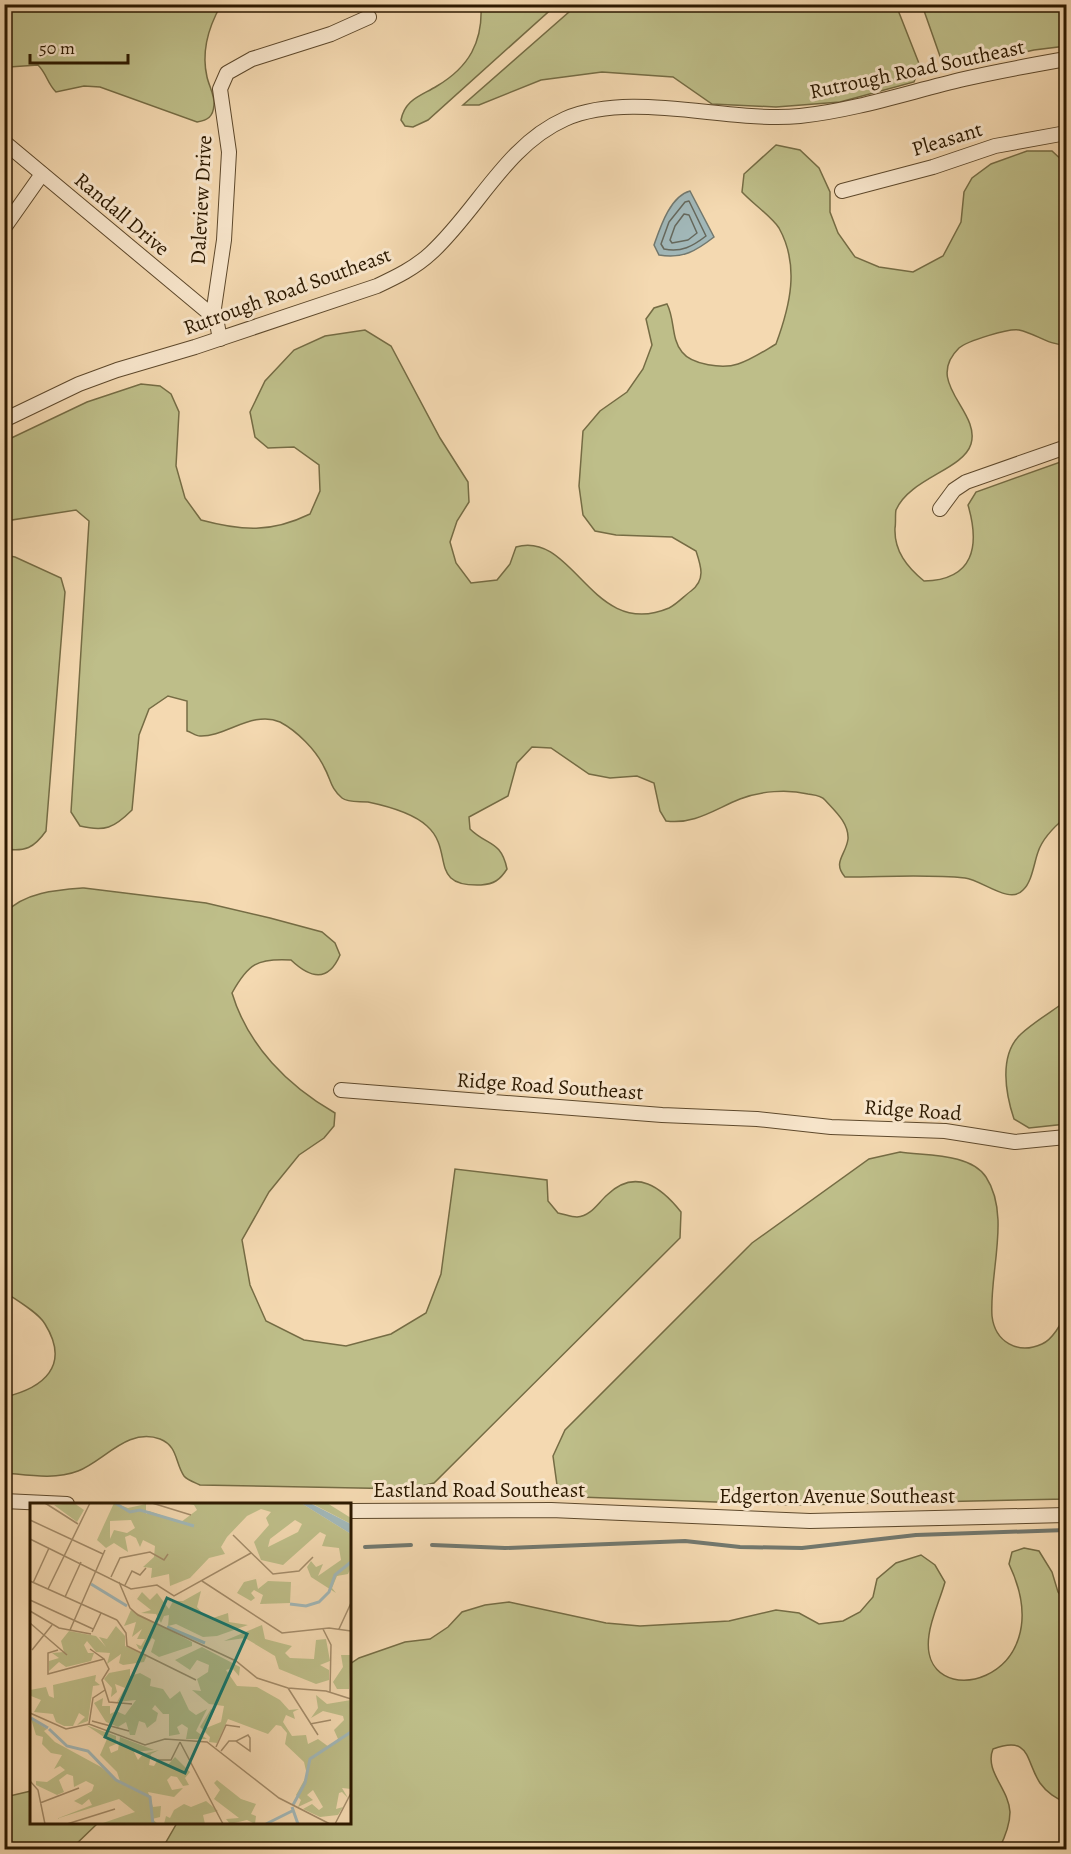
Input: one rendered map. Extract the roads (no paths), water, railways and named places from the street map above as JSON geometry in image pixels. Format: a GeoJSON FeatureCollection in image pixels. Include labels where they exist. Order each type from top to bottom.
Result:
{"type":"FeatureCollection","features":[{"type":"Feature","properties":{"kind":"street","name":"Daleview Drive"},"geometry":{"type":"LineString","coordinates":[[220,339],[214,316],[214,293],[224,240],[229,152],[220,89],[223,79],[236,66],[252,59],[293,47],[369,17]]}},
{"type":"Feature","properties":{"kind":"street","name":"Rutrough Road Southeast"},"geometry":{"type":"LineString","coordinates":[[4,420],[79,384],[377,286],[415,266],[448,237],[528,144],[548,129],[572,117],[617,108],[737,116],[800,116],[857,106],[963,79],[1066,59]]}},
{"type":"Feature","properties":{"kind":"street","name":"Pleasant"},"geometry":{"type":"LineString","coordinates":[[842,191],[933,167],[995,146],[1066,134]]}},
{"type":"Feature","properties":{"kind":"street","name":"Randall Drive"},"geometry":{"type":"LineString","coordinates":[[4,142],[214,316]]}},
{"type":"Feature","properties":{"kind":"street"},"geometry":{"type":"LineString","coordinates":[[4,228],[42,174]]}},
{"type":"Feature","properties":{"kind":"street"},"geometry":{"type":"LineString","coordinates":[[940,509],[954,490],[966,482],[1066,447]]}},
{"type":"Feature","properties":{"kind":"street","name":"Ridge Road Southeast"},"geometry":{"type":"LineString","coordinates":[[341,1090],[662,1115],[757,1119]]}},
{"type":"Feature","properties":{"kind":"street","name":"Ridge Road"},"geometry":{"type":"LineString","coordinates":[[757,1119],[831,1127],[945,1131],[1015,1142],[1066,1137]]}},
{"type":"Feature","properties":{"kind":"street"},"geometry":{"type":"LineString","coordinates":[[4,1502],[36,1503]]}},
{"type":"Feature","properties":{"kind":"street","name":"Eastland Road Southeast"},"geometry":{"type":"LineString","coordinates":[[351,1511],[608,1512]]}},
{"type":"Feature","properties":{"kind":"street","name":"Edgerton Avenue Southeast"},"geometry":{"type":"LineString","coordinates":[[608,1512],[810,1521],[1066,1515]]}},
{"type":"Feature","properties":{"kind":"water"},"geometry":{"type":"Polygon","coordinates":[[[690,191],[714,237],[689,253],[675,256],[659,255],[654,245],[659,230],[671,206],[683,194],[690,191]]]}},
{"type":"Feature","properties":{"kind":"waterway"},"geometry":{"type":"LineString","coordinates":[[432,1545],[505,1548],[685,1541],[740,1547],[802,1548],[916,1535],[1066,1530]]}},
{"type":"Feature","properties":{"kind":"waterway"},"geometry":{"type":"LineString","coordinates":[[365,1547],[411,1545]]}}]}
